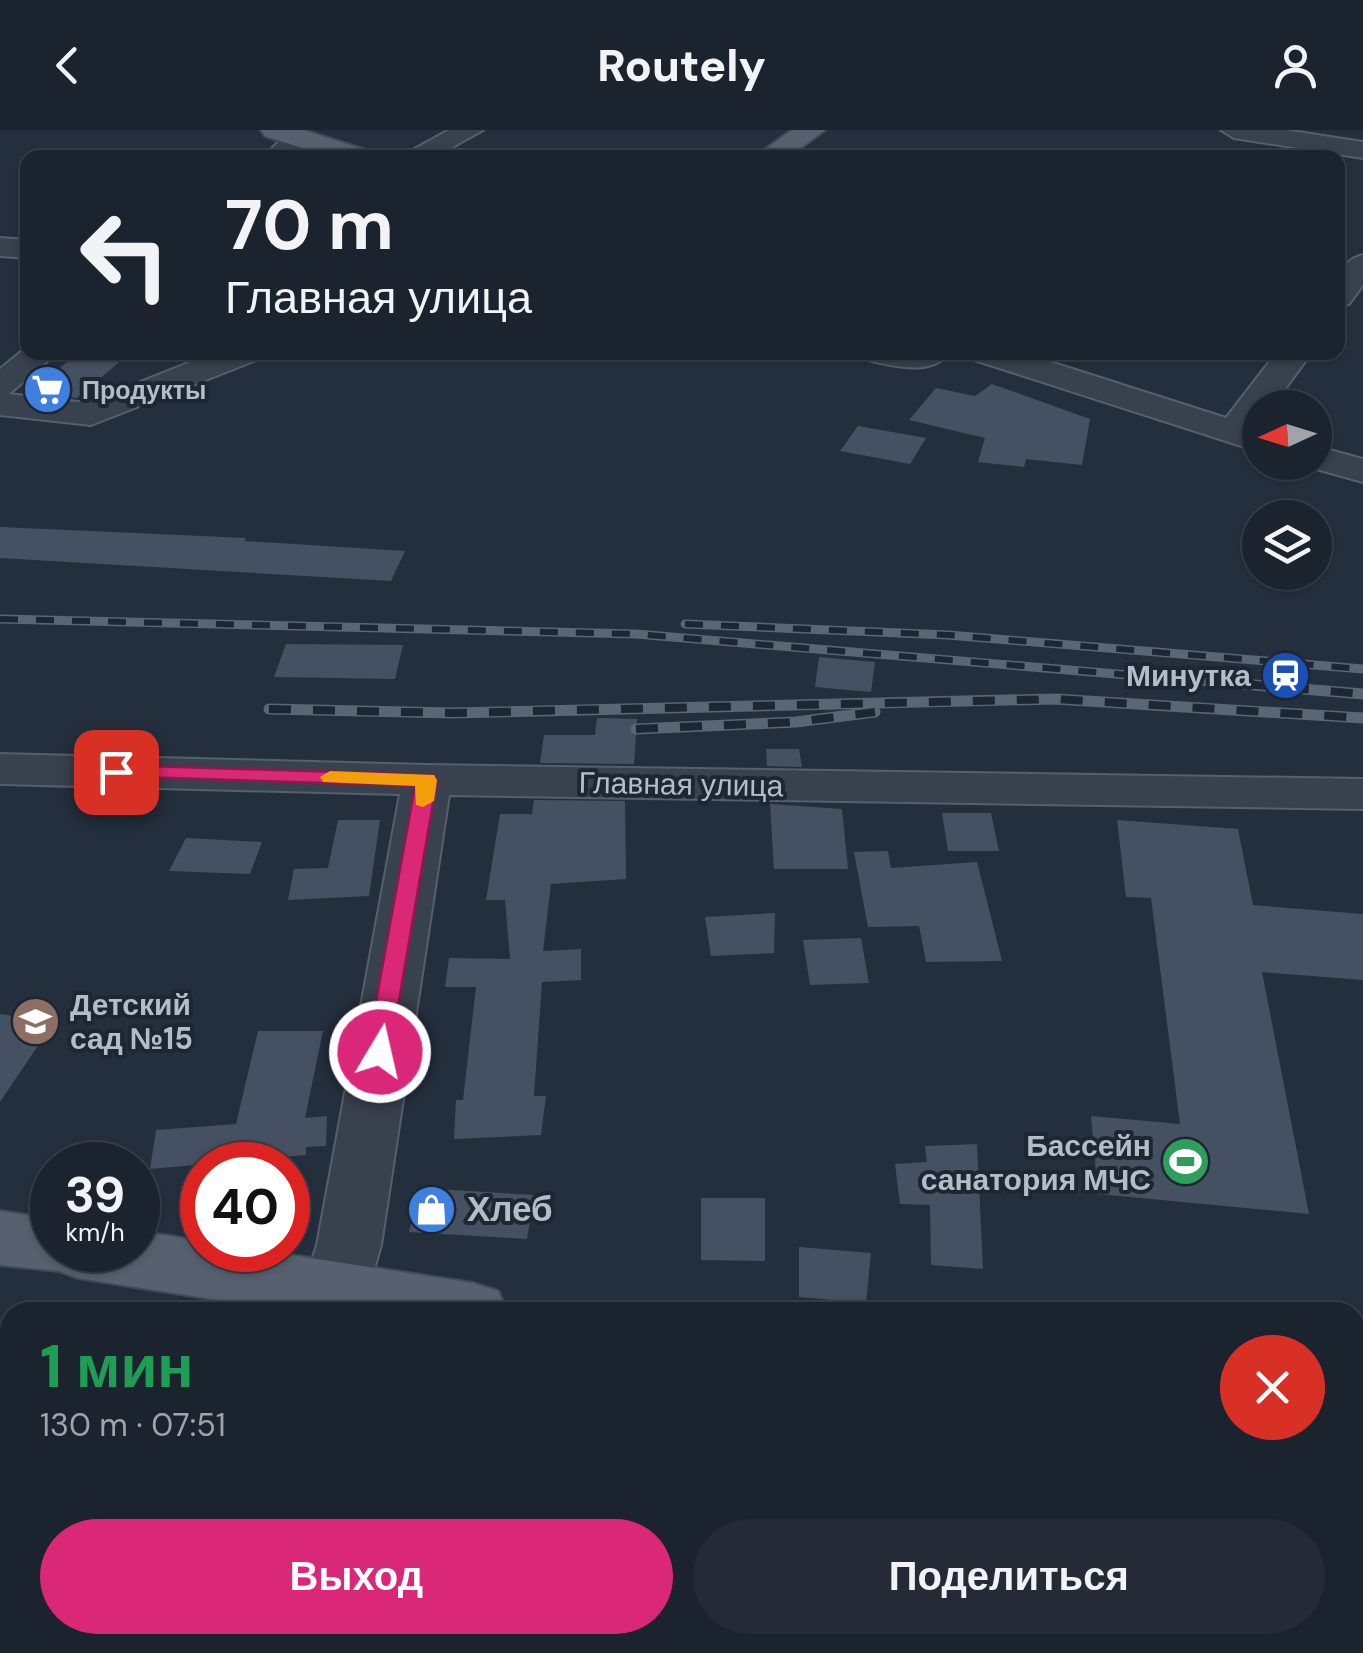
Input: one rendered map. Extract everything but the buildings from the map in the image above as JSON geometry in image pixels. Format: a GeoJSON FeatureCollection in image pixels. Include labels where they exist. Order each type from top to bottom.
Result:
{"type":"FeatureCollection","features":[{"type":"Feature","properties":{"kind":"main road"},"geometry":{"type":"LineString","coordinates":[[780,150],[811,130]]}},
{"type":"Feature","properties":{"kind":"main road"},"geometry":{"type":"LineString","coordinates":[[287,134],[337,150]]}},
{"type":"Feature","properties":{"kind":"main road"},"geometry":{"type":"LineString","coordinates":[[0,1238],[30,1243]]}},
{"type":"Feature","properties":{"kind":"main road"},"geometry":{"type":"LineString","coordinates":[[160,1267],[332,1302]]}},
{"type":"Feature","properties":{"kind":"street"},"geometry":{"type":"LineString","coordinates":[[428,150],[470,130]]}},
{"type":"Feature","properties":{"kind":"street"},"geometry":{"type":"LineString","coordinates":[[1234,130],[1363,150]]}},
{"type":"Feature","properties":{"kind":"street"},"geometry":{"type":"LineString","coordinates":[[1345,288],[1363,264]]}},
{"type":"Feature","properties":{"kind":"street"},"geometry":{"type":"LineString","coordinates":[[0,386],[31,360]]}},
{"type":"Feature","properties":{"kind":"street"},"geometry":{"type":"LineString","coordinates":[[0,404],[91,414],[227,360]]}},
{"type":"Feature","properties":{"kind":"street"},"geometry":{"type":"LineString","coordinates":[[1007,360],[1242,436]]}},
{"type":"Feature","properties":{"kind":"street"},"geometry":{"type":"LineString","coordinates":[[1273,390],[1290,360]]}},
{"type":"Feature","properties":{"kind":"street"},"geometry":{"type":"LineString","coordinates":[[1048,405],[1075,382]]}},
{"type":"Feature","properties":{"kind":"street"},"geometry":{"type":"LineString","coordinates":[[1332,462],[1363,471]]}},
{"type":"Feature","properties":{"kind":"street","name":"Главная улица"},"geometry":{"type":"LineString","coordinates":[[0,768],[426,780],[1363,794]]}},
{"type":"Feature","properties":{"kind":"street"},"geometry":{"type":"LineString","coordinates":[[332,1302],[348,1245],[426,780]]}},
{"type":"Feature","properties":{"kind":"railway"},"geometry":{"type":"LineString","coordinates":[[0,619],[636,634],[1273,687]]}},
{"type":"Feature","properties":{"kind":"railway"},"geometry":{"type":"LineString","coordinates":[[685,624],[948,635],[1363,669]]}},
{"type":"Feature","properties":{"kind":"railway"},"geometry":{"type":"LineString","coordinates":[[1243,684],[1363,694]]}},
{"type":"Feature","properties":{"kind":"railway"},"geometry":{"type":"LineString","coordinates":[[269,709],[452,713],[1055,699],[1363,718]]}},
{"type":"Feature","properties":{"kind":"railway"},"geometry":{"type":"LineString","coordinates":[[636,729],[796,722],[875,712]]}},
{"type":"Feature","properties":{"kind":"slow traffic"},"geometry":{"type":"LineString","coordinates":[[330,777],[426,780],[423,801]]}},
{"type":"Feature","properties":{"kind":"place","name":"Продукты"},"geometry":{"type":"Point","coordinates":[47,390]}},
{"type":"Feature","properties":{"kind":"place","name":"Минутка"},"geometry":{"type":"Point","coordinates":[1286,675]}},
{"type":"Feature","properties":{"kind":"place","name":"Детский сад №15"},"geometry":{"type":"Point","coordinates":[35,1021]}},
{"type":"Feature","properties":{"kind":"place","name":"Бассейн санатория МЧС"},"geometry":{"type":"Point","coordinates":[1186,1162]}},
{"type":"Feature","properties":{"kind":"place","name":"Хлеб"},"geometry":{"type":"Point","coordinates":[432,1209]}},
{"type":"Feature","properties":{"kind":"route"},"geometry":{"type":"LineString","coordinates":[[116,772],[426,780],[380,1052]]}}]}
